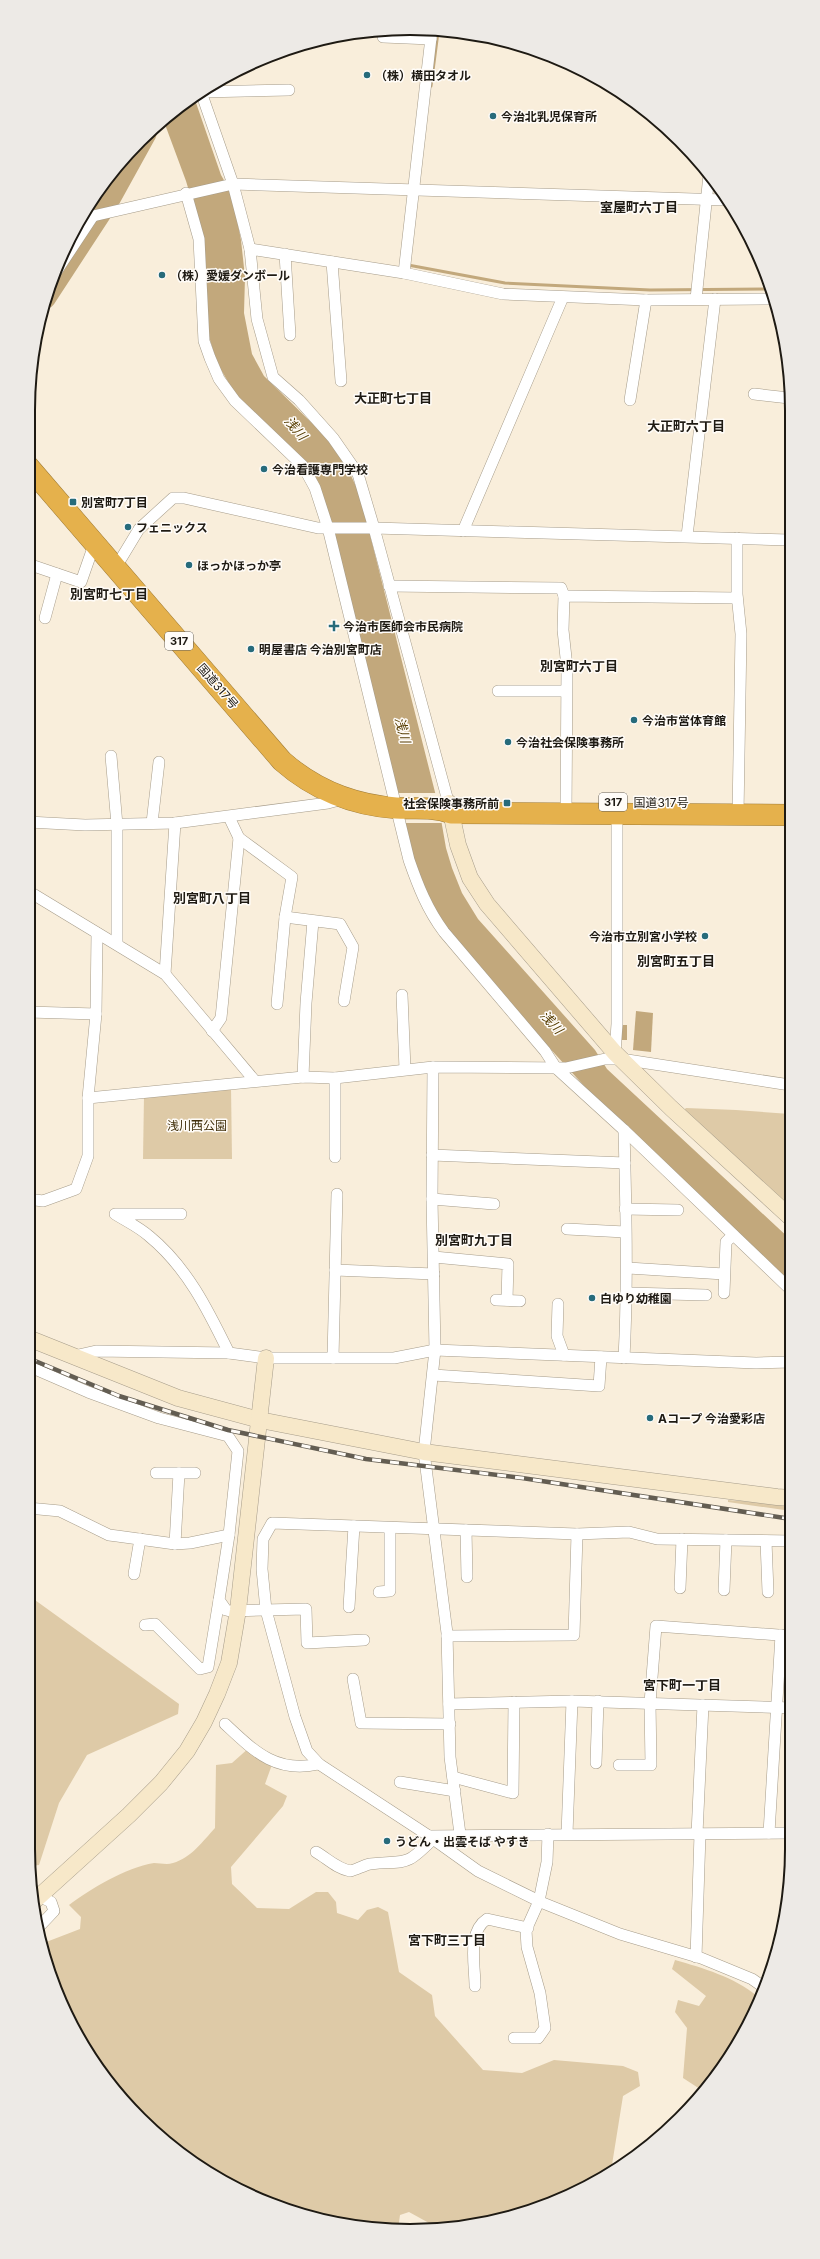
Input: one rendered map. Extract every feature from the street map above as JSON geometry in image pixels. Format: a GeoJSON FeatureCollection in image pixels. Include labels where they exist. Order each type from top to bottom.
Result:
{"type":"FeatureCollection","features":[{"type":"Feature","properties":{"kind":"highway","name":"国道317号"},"geometry":{"type":"LineString","coordinates":[[35,474],[282,761],[299,776],[344,799],[399,808],[739,809],[785,814]]}},
{"type":"Feature","properties":{"kind":"highway","name":"国道317号"},"geometry":{"type":"LineString","coordinates":[[739,809],[785,804]]}},
{"type":"Feature","properties":{"kind":"street"},"geometry":{"type":"LineString","coordinates":[[404,273],[412,189],[431,36]]}},
{"type":"Feature","properties":{"kind":"street"},"geometry":{"type":"LineString","coordinates":[[383,37],[431,39]]}},
{"type":"Feature","properties":{"kind":"street"},"geometry":{"type":"LineString","coordinates":[[212,92],[290,90]]}},
{"type":"Feature","properties":{"kind":"street"},"geometry":{"type":"LineString","coordinates":[[204,97],[250,249],[257,319],[272,377],[299,400],[334,438],[358,474],[389,586],[446,808],[470,878],[487,904],[613,1057],[785,1213]]}},
{"type":"Feature","properties":{"kind":"street"},"geometry":{"type":"LineString","coordinates":[[696,299],[707,181]]}},
{"type":"Feature","properties":{"kind":"street"},"geometry":{"type":"LineString","coordinates":[[90,215],[230,184],[720,200]]}},
{"type":"Feature","properties":{"kind":"street"},"geometry":{"type":"LineString","coordinates":[[188,193],[199,239],[204,341],[219,379],[235,402],[303,466],[315,488],[330,528],[399,808],[409,860],[423,898],[432,915],[444,932],[561,1068],[785,1284]]}},
{"type":"Feature","properties":{"kind":"street"},"geometry":{"type":"LineString","coordinates":[[250,249],[404,273],[503,294],[646,300],[768,299]]}},
{"type":"Feature","properties":{"kind":"street"},"geometry":{"type":"LineString","coordinates":[[285,254],[290,335]]}},
{"type":"Feature","properties":{"kind":"street"},"geometry":{"type":"LineString","coordinates":[[332,262],[341,381]]}},
{"type":"Feature","properties":{"kind":"street"},"geometry":{"type":"LineString","coordinates":[[463,531],[564,297]]}},
{"type":"Feature","properties":{"kind":"street"},"geometry":{"type":"LineString","coordinates":[[687,536],[714,299]]}},
{"type":"Feature","properties":{"kind":"street"},"geometry":{"type":"LineString","coordinates":[[630,400],[646,300]]}},
{"type":"Feature","properties":{"kind":"street"},"geometry":{"type":"LineString","coordinates":[[754,394],[784,397]]}},
{"type":"Feature","properties":{"kind":"street"},"geometry":{"type":"LineString","coordinates":[[116,567],[139,529],[173,498],[184,498],[330,528],[687,536],[785,540]]}},
{"type":"Feature","properties":{"kind":"street"},"geometry":{"type":"LineString","coordinates":[[737,538],[737,598],[740,634],[739,809]]}},
{"type":"Feature","properties":{"kind":"street"},"geometry":{"type":"LineString","coordinates":[[35,566],[81,582],[95,542]]}},
{"type":"Feature","properties":{"kind":"street"},"geometry":{"type":"LineString","coordinates":[[45,618],[57,574]]}},
{"type":"Feature","properties":{"kind":"street"},"geometry":{"type":"LineString","coordinates":[[389,586],[561,588],[564,596],[563,630],[568,667],[566,691],[566,808]]}},
{"type":"Feature","properties":{"kind":"street"},"geometry":{"type":"LineString","coordinates":[[564,596],[737,598]]}},
{"type":"Feature","properties":{"kind":"street"},"geometry":{"type":"LineString","coordinates":[[498,691],[566,691]]}},
{"type":"Feature","properties":{"kind":"street"},"geometry":{"type":"LineString","coordinates":[[111,756],[118,825],[117,943]]}},
{"type":"Feature","properties":{"kind":"street"},"geometry":{"type":"LineString","coordinates":[[152,823],[159,762]]}},
{"type":"Feature","properties":{"kind":"street"},"geometry":{"type":"LineString","coordinates":[[35,822],[85,825],[175,823],[328,804],[344,799]]}},
{"type":"Feature","properties":{"kind":"street"},"geometry":{"type":"LineString","coordinates":[[613,1057],[617,1024],[617,808]]}},
{"type":"Feature","properties":{"kind":"street"},"geometry":{"type":"LineString","coordinates":[[229,817],[239,838],[292,877],[285,917],[276,1004]]}},
{"type":"Feature","properties":{"kind":"street"},"geometry":{"type":"LineString","coordinates":[[165,974],[175,823]]}},
{"type":"Feature","properties":{"kind":"street"},"geometry":{"type":"LineString","coordinates":[[212,1031],[221,1018],[239,838]]}},
{"type":"Feature","properties":{"kind":"street"},"geometry":{"type":"LineString","coordinates":[[35,895],[97,933],[117,943],[165,974],[255,1081]]}},
{"type":"Feature","properties":{"kind":"street"},"geometry":{"type":"LineString","coordinates":[[285,917],[314,922],[340,924],[353,947],[344,1001]]}},
{"type":"Feature","properties":{"kind":"street"},"geometry":{"type":"LineString","coordinates":[[303,1077],[306,1003],[314,922]]}},
{"type":"Feature","properties":{"kind":"street"},"geometry":{"type":"LineString","coordinates":[[35,1200],[43,1201],[76,1189],[88,1156],[88,1098],[96,1014],[97,933]]}},
{"type":"Feature","properties":{"kind":"street"},"geometry":{"type":"LineString","coordinates":[[402,995],[406,1069]]}},
{"type":"Feature","properties":{"kind":"street"},"geometry":{"type":"LineString","coordinates":[[35,1012],[96,1014]]}},
{"type":"Feature","properties":{"kind":"street"},"geometry":{"type":"LineString","coordinates":[[88,1098],[303,1077],[335,1078],[433,1067],[561,1068],[613,1057],[785,1084]]}},
{"type":"Feature","properties":{"kind":"street"},"geometry":{"type":"LineString","coordinates":[[433,1067],[432,1199],[435,1350],[434,1375],[424,1452],[447,1636],[453,1777],[460,1834]]}},
{"type":"Feature","properties":{"kind":"street"},"geometry":{"type":"LineString","coordinates":[[335,1078],[335,1157]]}},
{"type":"Feature","properties":{"kind":"street"},"geometry":{"type":"LineString","coordinates":[[624,1130],[625,1232],[628,1268],[624,1358]]}},
{"type":"Feature","properties":{"kind":"street"},"geometry":{"type":"LineString","coordinates":[[432,1155],[625,1164]]}},
{"type":"Feature","properties":{"kind":"street"},"geometry":{"type":"LineString","coordinates":[[334,1358],[337,1194]]}},
{"type":"Feature","properties":{"kind":"street"},"geometry":{"type":"LineString","coordinates":[[432,1199],[494,1204]]}},
{"type":"Feature","properties":{"kind":"street"},"geometry":{"type":"LineString","coordinates":[[625,1209],[678,1210]]}},
{"type":"Feature","properties":{"kind":"street"},"geometry":{"type":"LineString","coordinates":[[181,1214],[115,1214],[149,1236],[186,1275],[203,1301],[229,1353]]}},
{"type":"Feature","properties":{"kind":"street"},"geometry":{"type":"LineString","coordinates":[[567,1229],[625,1232]]}},
{"type":"Feature","properties":{"kind":"street"},"geometry":{"type":"LineString","coordinates":[[724,1293],[726,1242],[733,1235]]}},
{"type":"Feature","properties":{"kind":"street"},"geometry":{"type":"LineString","coordinates":[[434,1257],[508,1264],[502,1300],[520,1301]]}},
{"type":"Feature","properties":{"kind":"street"},"geometry":{"type":"LineString","coordinates":[[628,1268],[724,1274]]}},
{"type":"Feature","properties":{"kind":"street"},"geometry":{"type":"LineString","coordinates":[[335,1270],[434,1274]]}},
{"type":"Feature","properties":{"kind":"street"},"geometry":{"type":"LineString","coordinates":[[628,1293],[706,1295]]}},
{"type":"Feature","properties":{"kind":"street"},"geometry":{"type":"LineString","coordinates":[[558,1304],[557,1336],[564,1355]]}},
{"type":"Feature","properties":{"kind":"street"},"geometry":{"type":"LineString","coordinates":[[35,1341],[178,1398],[260,1420],[424,1452],[785,1498]]}},
{"type":"Feature","properties":{"kind":"street"},"geometry":{"type":"LineString","coordinates":[[74,1356],[96,1351],[229,1353],[266,1358],[394,1358],[435,1350],[756,1363],[785,1362]]}},
{"type":"Feature","properties":{"kind":"street"},"geometry":{"type":"LineString","coordinates":[[434,1375],[599,1386],[601,1357]]}},
{"type":"Feature","properties":{"kind":"street"},"geometry":{"type":"LineString","coordinates":[[38,1897],[129,1816],[161,1783],[187,1751],[204,1722],[229,1663],[238,1610],[266,1358]]}},
{"type":"Feature","properties":{"kind":"street"},"geometry":{"type":"LineString","coordinates":[[35,1369],[88,1392],[159,1418],[228,1436],[238,1450],[229,1535],[208,1667],[200,1669],[155,1624],[145,1625]]}},
{"type":"Feature","properties":{"kind":"street"},"geometry":{"type":"LineString","coordinates":[[156,1473],[195,1473]]}},
{"type":"Feature","properties":{"kind":"street"},"geometry":{"type":"LineString","coordinates":[[175,1544],[179,1473]]}},
{"type":"Feature","properties":{"kind":"street"},"geometry":{"type":"LineString","coordinates":[[35,1509],[60,1511],[109,1535],[175,1544],[190,1543],[229,1535]]}},
{"type":"Feature","properties":{"kind":"street"},"geometry":{"type":"LineString","coordinates":[[759,1984],[752,1979],[696,1957],[620,1934],[539,1901],[478,1871],[431,1837],[319,1764],[306,1751],[295,1717],[266,1610],[262,1569],[263,1539],[272,1523],[577,1534],[629,1532],[657,1538],[785,1541]]}},
{"type":"Feature","properties":{"kind":"street"},"geometry":{"type":"LineString","coordinates":[[349,1607],[354,1526]]}},
{"type":"Feature","properties":{"kind":"street"},"geometry":{"type":"LineString","coordinates":[[379,1592],[390,1591],[390,1528]]}},
{"type":"Feature","properties":{"kind":"street"},"geometry":{"type":"LineString","coordinates":[[466,1530],[467,1577]]}},
{"type":"Feature","properties":{"kind":"street"},"geometry":{"type":"LineString","coordinates":[[447,1636],[574,1635],[577,1534]]}},
{"type":"Feature","properties":{"kind":"street"},"geometry":{"type":"LineString","coordinates":[[134,1574],[140,1539]]}},
{"type":"Feature","properties":{"kind":"street"},"geometry":{"type":"LineString","coordinates":[[680,1588],[682,1539]]}},
{"type":"Feature","properties":{"kind":"street"},"geometry":{"type":"LineString","coordinates":[[724,1590],[726,1540]]}},
{"type":"Feature","properties":{"kind":"street"},"geometry":{"type":"LineString","coordinates":[[766,1540],[768,1592]]}},
{"type":"Feature","properties":{"kind":"street"},"geometry":{"type":"LineString","coordinates":[[219,1600],[226,1610],[306,1609],[307,1643],[364,1640]]}},
{"type":"Feature","properties":{"kind":"street"},"geometry":{"type":"LineString","coordinates":[[619,1765],[651,1765],[650,1703],[656,1626],[785,1636]]}},
{"type":"Feature","properties":{"kind":"street"},"geometry":{"type":"LineString","coordinates":[[769,1834],[775,1707],[785,1642]]}},
{"type":"Feature","properties":{"kind":"street"},"geometry":{"type":"LineString","coordinates":[[353,1679],[361,1723],[450,1724]]}},
{"type":"Feature","properties":{"kind":"street"},"geometry":{"type":"LineString","coordinates":[[449,1704],[572,1701],[785,1708]]}},
{"type":"Feature","properties":{"kind":"street"},"geometry":{"type":"LineString","coordinates":[[567,1834],[572,1701]]}},
{"type":"Feature","properties":{"kind":"street"},"geometry":{"type":"LineString","coordinates":[[453,1777],[513,1793],[514,1702]]}},
{"type":"Feature","properties":{"kind":"street"},"geometry":{"type":"LineString","coordinates":[[596,1763],[598,1702]]}},
{"type":"Feature","properties":{"kind":"street"},"geometry":{"type":"LineString","coordinates":[[696,1957],[698,1834],[703,1705]]}},
{"type":"Feature","properties":{"kind":"street"},"geometry":{"type":"LineString","coordinates":[[225,1724],[258,1754],[275,1762],[304,1768],[319,1764]]}},
{"type":"Feature","properties":{"kind":"street"},"geometry":{"type":"LineString","coordinates":[[400,1782],[455,1791]]}},
{"type":"Feature","properties":{"kind":"street"},"geometry":{"type":"LineString","coordinates":[[316,1852],[328,1859],[335,1866],[350,1872],[369,1864],[392,1864],[409,1861],[431,1837],[460,1834],[785,1834]]}},
{"type":"Feature","properties":{"kind":"street"},"geometry":{"type":"LineString","coordinates":[[514,2038],[538,2038],[545,2028],[540,1993],[527,1947],[528,1928],[539,1901],[547,1862],[548,1834]]}},
{"type":"Feature","properties":{"kind":"street"},"geometry":{"type":"LineString","coordinates":[[38,1899],[51,1902],[54,1911],[42,1923]]}},
{"type":"Feature","properties":{"kind":"street"},"geometry":{"type":"LineString","coordinates":[[475,1986],[476,1931],[481,1923],[487,1919],[528,1928]]}},
{"type":"Feature","properties":{"kind":"green space","name":"浅川西公園"},"geometry":{"type":"Polygon","coordinates":[[[231,1087],[232,1159],[143,1159],[144,1096],[231,1087]]]}},
{"type":"Feature","properties":{"kind":"green space"},"geometry":{"type":"Polygon","coordinates":[[[686,1108],[785,1114],[785,1204],[684,1110],[686,1108]]]}},
{"type":"Feature","properties":{"kind":"green space"},"geometry":{"type":"Polygon","coordinates":[[[728,1500],[785,1505],[785,1510],[728,1502],[728,1500]]]}},
{"type":"Feature","properties":{"kind":"green space"},"geometry":{"type":"Polygon","coordinates":[[[35,1600],[179,1704],[178,1714],[87,1755],[59,1803],[39,1865],[36,1865],[35,1849],[35,1600]]]}},
{"type":"Feature","properties":{"kind":"green space"},"geometry":{"type":"Polygon","coordinates":[[[250,1747],[274,1759],[265,1784],[287,1796],[283,1806],[231,1867],[232,1884],[257,1908],[289,1909],[316,1892],[328,1892],[336,1902],[337,1913],[358,1920],[367,1910],[378,1907],[388,1912],[399,1972],[432,1995],[435,2016],[483,2070],[522,2073],[554,2060],[623,2066],[638,2072],[640,2086],[623,2096],[612,2165],[598,2174],[554,2195],[531,2204],[483,2217],[459,2221],[429,2223],[409,2212],[400,2215],[399,2224],[361,2221],[337,2217],[289,2204],[244,2185],[222,2174],[182,2147],[145,2114],[112,2077],[85,2036],[64,1993],[55,1970],[47,1942],[80,1929],[81,1917],[69,1905],[88,1892],[132,1869],[154,1863],[173,1863],[191,1853],[215,1828],[216,1765],[232,1763],[250,1747]]]}},
{"type":"Feature","properties":{"kind":"green space"},"geometry":{"type":"Polygon","coordinates":[[[675,1960],[728,1978],[755,1995],[735,2036],[722,2057],[699,2088],[683,2078],[687,2028],[675,2012],[678,2000],[699,2006],[706,1996],[672,1969],[675,1960]]]}},
{"type":"Feature","properties":{"kind":"water","name":"浅川"},"geometry":{"type":"Polygon","coordinates":[[[196,102],[221,175],[232,194],[241,240],[245,277],[244,313],[252,354],[264,376],[324,435],[347,467],[360,495],[439,808],[446,848],[462,893],[478,919],[595,1050],[607,1069],[785,1234],[785,1279],[607,1111],[514,1009],[444,926],[429,902],[414,862],[316,480],[240,402],[217,363],[207,330],[204,241],[186,181],[166,126],[196,102]]]}},
{"type":"Feature","properties":{"kind":"water"},"geometry":{"type":"Polygon","coordinates":[[[636,1011],[653,1013],[651,1052],[633,1050],[636,1011]]]}},
{"type":"Feature","properties":{"kind":"water"},"geometry":{"type":"Polygon","coordinates":[[[622,1025],[627,1025],[627,1040],[621,1040],[622,1025]]]}},
{"type":"Feature","properties":{"kind":"pier"},"geometry":{"type":"Polygon","coordinates":[[[397,793],[436,793],[442,823],[404,823],[397,793]]]}},
{"type":"Feature","properties":{"kind":"waterway"},"geometry":{"type":"LineString","coordinates":[[431,86],[437,36]]}},
{"type":"Feature","properties":{"kind":"waterway"},"geometry":{"type":"LineString","coordinates":[[59,280],[110,201],[135,155]]}},
{"type":"Feature","properties":{"kind":"waterway"},"geometry":{"type":"LineString","coordinates":[[409,264],[408,265],[505,283],[650,290],[765,289]]}},
{"type":"Feature","properties":{"kind":"railway"},"geometry":{"type":"LineString","coordinates":[[35,1361],[119,1396],[228,1430],[366,1459],[522,1478],[785,1518]]}},
{"type":"Feature","properties":{"kind":"place","name":"（株）横田タオル"},"geometry":{"type":"Point","coordinates":[367,75]}},
{"type":"Feature","properties":{"kind":"place","name":"今治北乳児保育所"},"geometry":{"type":"Point","coordinates":[493,116]}},
{"type":"Feature","properties":{"kind":"place","name":"（株）愛媛ダンボール"},"geometry":{"type":"Point","coordinates":[162,275]}},
{"type":"Feature","properties":{"kind":"place","name":"今治看護専門学校"},"geometry":{"type":"Point","coordinates":[264,469]}},
{"type":"Feature","properties":{"kind":"place","name":"別宮町7丁目"},"geometry":{"type":"Point","coordinates":[73,502]}},
{"type":"Feature","properties":{"kind":"place","name":"フェニックス"},"geometry":{"type":"Point","coordinates":[128,527]}},
{"type":"Feature","properties":{"kind":"place","name":"ほっかほっか亭"},"geometry":{"type":"Point","coordinates":[189,565]}},
{"type":"Feature","properties":{"kind":"place","name":"今治市医師会市民病院"},"geometry":{"type":"Point","coordinates":[334,626]}},
{"type":"Feature","properties":{"kind":"place","name":"明屋書店 今治別宮町店"},"geometry":{"type":"Point","coordinates":[251,649]}},
{"type":"Feature","properties":{"kind":"place","name":"今治市営体育館"},"geometry":{"type":"Point","coordinates":[634,720]}},
{"type":"Feature","properties":{"kind":"place","name":"今治社会保険事務所"},"geometry":{"type":"Point","coordinates":[508,742]}},
{"type":"Feature","properties":{"kind":"place","name":"社会保険事務所前"},"geometry":{"type":"Point","coordinates":[507,803]}},
{"type":"Feature","properties":{"kind":"place","name":"今治市立別宮小学校"},"geometry":{"type":"Point","coordinates":[705,936]}},
{"type":"Feature","properties":{"kind":"place","name":"白ゆり幼稚園"},"geometry":{"type":"Point","coordinates":[592,1298]}},
{"type":"Feature","properties":{"kind":"place","name":"Aコープ 今治愛彩店"},"geometry":{"type":"Point","coordinates":[650,1418]}},
{"type":"Feature","properties":{"kind":"place","name":"うどん・出雲そば やすき"},"geometry":{"type":"Point","coordinates":[387,1841]}},
{"type":"Feature","properties":{"kind":"district","name":"室屋町六丁目"},"geometry":{"type":"Point","coordinates":[639,207]}},
{"type":"Feature","properties":{"kind":"district","name":"大正町七丁目"},"geometry":{"type":"Point","coordinates":[393,398]}},
{"type":"Feature","properties":{"kind":"district","name":"大正町六丁目"},"geometry":{"type":"Point","coordinates":[686,426]}},
{"type":"Feature","properties":{"kind":"district","name":"別宮町七丁目"},"geometry":{"type":"Point","coordinates":[109,594]}},
{"type":"Feature","properties":{"kind":"district","name":"別宮町六丁目"},"geometry":{"type":"Point","coordinates":[579,666]}},
{"type":"Feature","properties":{"kind":"district","name":"別宮町八丁目"},"geometry":{"type":"Point","coordinates":[212,898]}},
{"type":"Feature","properties":{"kind":"district","name":"別宮町五丁目"},"geometry":{"type":"Point","coordinates":[676,961]}},
{"type":"Feature","properties":{"kind":"district","name":"別宮町九丁目"},"geometry":{"type":"Point","coordinates":[474,1240]}},
{"type":"Feature","properties":{"kind":"district","name":"宮下町一丁目"},"geometry":{"type":"Point","coordinates":[682,1685]}},
{"type":"Feature","properties":{"kind":"district","name":"宮下町三丁目"},"geometry":{"type":"Point","coordinates":[447,1940]}}]}
